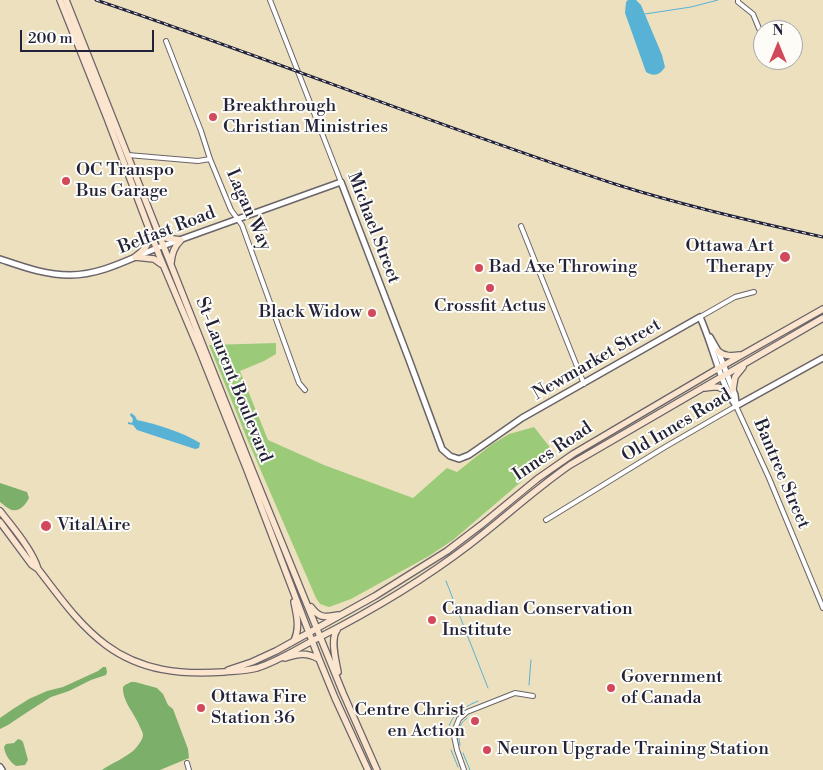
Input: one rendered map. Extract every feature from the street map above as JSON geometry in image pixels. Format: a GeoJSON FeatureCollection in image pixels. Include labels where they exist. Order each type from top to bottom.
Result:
{"type":"FeatureCollection","features":[{"type":"Feature","properties":{"kind":"main road","name":"St-Laurent Boulevard"},"geometry":{"type":"LineString","coordinates":[[66,0],[164,246],[319,659],[368,770]]}},
{"type":"Feature","properties":{"kind":"main road","name":"St-Laurent Boulevard"},"geometry":{"type":"LineString","coordinates":[[61,3],[156,249],[234,430]]}},
{"type":"Feature","properties":{"kind":"main road"},"geometry":{"type":"LineString","coordinates":[[135,257],[145,250],[148,245],[148,227]]}},
{"type":"Feature","properties":{"kind":"main road"},"geometry":{"type":"LineString","coordinates":[[157,232],[166,238],[181,240]]}},
{"type":"Feature","properties":{"kind":"main road"},"geometry":{"type":"LineString","coordinates":[[171,265],[173,251],[181,240]]}},
{"type":"Feature","properties":{"kind":"main road"},"geometry":{"type":"LineString","coordinates":[[135,257],[154,259],[159,261],[164,267]]}},
{"type":"Feature","properties":{"kind":"main road","name":"Innes Road"},"geometry":{"type":"LineString","coordinates":[[224,672],[264,657],[345,614],[439,557],[532,483],[573,454],[823,309]]}},
{"type":"Feature","properties":{"kind":"main road","name":"Innes Road"},"geometry":{"type":"LineString","coordinates":[[273,662],[380,605],[453,557],[570,466],[823,318]]}},
{"type":"Feature","properties":{"kind":"main road"},"geometry":{"type":"LineString","coordinates":[[718,351],[726,356],[742,355]]}},
{"type":"Feature","properties":{"kind":"main road"},"geometry":{"type":"LineString","coordinates":[[700,389],[717,387],[731,391],[736,374],[747,362]]}},
{"type":"Feature","properties":{"kind":"main road","name":"St-Laurent Boulevard"},"geometry":{"type":"LineString","coordinates":[[250,471],[377,770]]}},
{"type":"Feature","properties":{"kind":"main road"},"geometry":{"type":"LineString","coordinates":[[0,511],[36,562],[38,569]]}},
{"type":"Feature","properties":{"kind":"main road"},"geometry":{"type":"LineString","coordinates":[[0,522],[32,565],[38,569],[78,620],[106,645],[146,666],[173,672],[203,673],[247,671],[304,654],[319,659]]}},
{"type":"Feature","properties":{"kind":"main road"},"geometry":{"type":"LineString","coordinates":[[291,585],[298,622],[298,631],[294,641]]}},
{"type":"Feature","properties":{"kind":"main road"},"geometry":{"type":"LineString","coordinates":[[305,599],[316,613],[321,616],[345,614]]}},
{"type":"Feature","properties":{"kind":"main road"},"geometry":{"type":"LineString","coordinates":[[338,628],[334,634],[334,639],[339,682]]}},
{"type":"Feature","properties":{"kind":"street","name":"Michael Street"},"geometry":{"type":"LineString","coordinates":[[270,0],[403,342],[442,449],[450,456],[459,459]]}},
{"type":"Feature","properties":{"kind":"street"},"geometry":{"type":"LineString","coordinates":[[738,0],[753,14],[756,20]]}},
{"type":"Feature","properties":{"kind":"street","name":"Lagan Way"},"geometry":{"type":"LineString","coordinates":[[166,41],[231,210],[242,225],[299,383],[305,390]]}},
{"type":"Feature","properties":{"kind":"street"},"geometry":{"type":"LineString","coordinates":[[127,155],[198,161],[210,159]]}},
{"type":"Feature","properties":{"kind":"street","name":"Belfast Road"},"geometry":{"type":"LineString","coordinates":[[0,259],[41,273],[84,274],[107,268],[340,182]]}},
{"type":"Feature","properties":{"kind":"street"},"geometry":{"type":"LineString","coordinates":[[521,226],[584,384]]}},
{"type":"Feature","properties":{"kind":"street","name":"Newmarket Street"},"geometry":{"type":"LineString","coordinates":[[459,459],[469,455],[522,418],[735,297],[754,292]]}},
{"type":"Feature","properties":{"kind":"street","name":"Bantree Street"},"geometry":{"type":"LineString","coordinates":[[700,317],[823,608]]}},
{"type":"Feature","properties":{"kind":"street","name":"Bantree Street"},"geometry":{"type":"LineString","coordinates":[[707,332],[716,345],[721,367]]}},
{"type":"Feature","properties":{"kind":"street","name":"Old Innes Road"},"geometry":{"type":"LineString","coordinates":[[546,520],[665,447],[823,358]]}},
{"type":"Feature","properties":{"kind":"street"},"geometry":{"type":"LineString","coordinates":[[464,770],[454,736],[459,719],[467,712],[514,693],[533,696]]}},
{"type":"Feature","properties":{"kind":"street"},"geometry":{"type":"LineString","coordinates":[[187,763],[189,770]]}},
{"type":"Feature","properties":{"kind":"green space"},"geometry":{"type":"Polygon","coordinates":[[[276,343],[276,354],[240,371],[268,440],[324,465],[413,498],[447,468],[457,472],[491,445],[509,434],[534,427],[556,455],[542,464],[453,540],[429,556],[351,599],[329,607],[320,604],[248,441],[209,345],[276,343]]]}},
{"type":"Feature","properties":{"kind":"green space"},"geometry":{"type":"Polygon","coordinates":[[[0,483],[27,492],[29,498],[20,509],[12,510],[0,502],[0,483]]]}},
{"type":"Feature","properties":{"kind":"green space"},"geometry":{"type":"Polygon","coordinates":[[[106,667],[106,675],[51,697],[0,729],[0,718],[29,699],[47,691],[63,687],[106,667]]]}},
{"type":"Feature","properties":{"kind":"green space"},"geometry":{"type":"Polygon","coordinates":[[[131,682],[157,688],[163,694],[168,705],[173,709],[188,749],[189,758],[160,770],[102,770],[133,751],[143,737],[138,722],[123,692],[123,687],[131,682]]]}},
{"type":"Feature","properties":{"kind":"green space"},"geometry":{"type":"Polygon","coordinates":[[[18,739],[23,742],[28,760],[25,765],[16,766],[8,758],[4,747],[6,744],[14,743],[18,739]]]}},
{"type":"Feature","properties":{"kind":"water"},"geometry":{"type":"Polygon","coordinates":[[[628,0],[636,0],[641,5],[662,55],[665,67],[657,74],[646,72],[625,13],[628,0]]]}},
{"type":"Feature","properties":{"kind":"water"},"geometry":{"type":"Polygon","coordinates":[[[131,413],[137,420],[169,429],[193,439],[200,443],[199,448],[195,449],[137,430],[133,425],[128,424],[128,422],[132,423],[131,413]]]}},
{"type":"Feature","properties":{"kind":"waterway"},"geometry":{"type":"LineString","coordinates":[[645,14],[691,7],[718,0]]}},
{"type":"Feature","properties":{"kind":"waterway"},"geometry":{"type":"LineString","coordinates":[[446,581],[488,688]]}},
{"type":"Feature","properties":{"kind":"waterway"},"geometry":{"type":"LineString","coordinates":[[529,685],[531,660]]}},
{"type":"Feature","properties":{"kind":"waterway"},"geometry":{"type":"LineString","coordinates":[[448,731],[449,725],[455,716],[478,701]]}},
{"type":"Feature","properties":{"kind":"waterway"},"geometry":{"type":"LineString","coordinates":[[460,745],[459,730],[461,724],[467,718]]}},
{"type":"Feature","properties":{"kind":"waterway"},"geometry":{"type":"LineString","coordinates":[[451,750],[458,767]]}},
{"type":"Feature","properties":{"kind":"waterway"},"geometry":{"type":"LineString","coordinates":[[463,753],[470,770]]}},
{"type":"Feature","properties":{"kind":"railway"},"geometry":{"type":"LineString","coordinates":[[96,0],[618,185],[720,213],[823,237]]}},
{"type":"Feature","properties":{"kind":"place","name":"Breakthrough Christian Ministries"},"geometry":{"type":"Point","coordinates":[213,117]}},
{"type":"Feature","properties":{"kind":"place","name":"OC Transpo Bus Garage"},"geometry":{"type":"Point","coordinates":[66,181]}},
{"type":"Feature","properties":{"kind":"place","name":"Ottawa Art Therapy"},"geometry":{"type":"Point","coordinates":[785,257]}},
{"type":"Feature","properties":{"kind":"place","name":"Bad Axe Throwing"},"geometry":{"type":"Point","coordinates":[479,268]}},
{"type":"Feature","properties":{"kind":"place","name":"Crossfit Actus"},"geometry":{"type":"Point","coordinates":[490,288]}},
{"type":"Feature","properties":{"kind":"place","name":"Black Widow"},"geometry":{"type":"Point","coordinates":[372,313]}},
{"type":"Feature","properties":{"kind":"place","name":"VitalAire"},"geometry":{"type":"Point","coordinates":[46,526]}},
{"type":"Feature","properties":{"kind":"place","name":"Canadian Conservation Institute"},"geometry":{"type":"Point","coordinates":[432,620]}},
{"type":"Feature","properties":{"kind":"place","name":"Government of Canada"},"geometry":{"type":"Point","coordinates":[611,688]}},
{"type":"Feature","properties":{"kind":"place","name":"Ottawa Fire Station 36"},"geometry":{"type":"Point","coordinates":[201,708]}},
{"type":"Feature","properties":{"kind":"place","name":"Centre Christ en Action"},"geometry":{"type":"Point","coordinates":[475,721]}},
{"type":"Feature","properties":{"kind":"place","name":"Neuron Upgrade Training Station"},"geometry":{"type":"Point","coordinates":[487,750]}}]}
